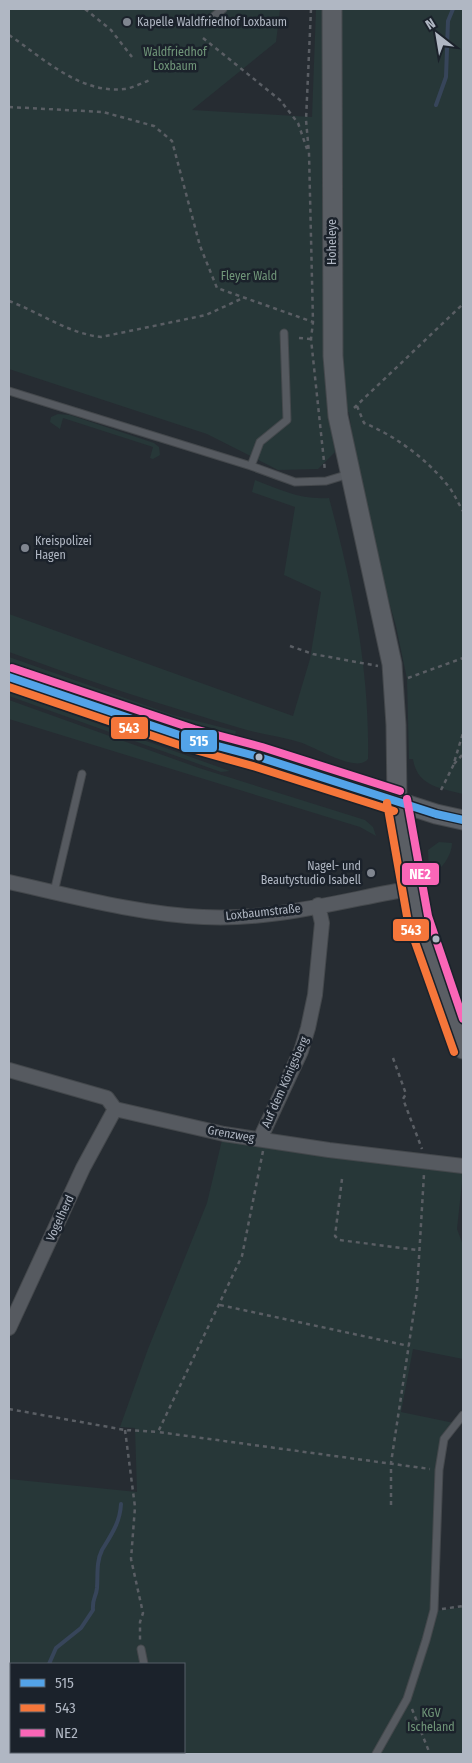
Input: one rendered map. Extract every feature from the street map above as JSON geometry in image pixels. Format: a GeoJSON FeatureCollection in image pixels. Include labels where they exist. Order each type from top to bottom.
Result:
{"type":"FeatureCollection","features":[{"type":"Feature","properties":{"kind":"street","name":"Hoheleye"},"geometry":{"type":"LineString","coordinates":[[332,9],[333,356],[338,416],[349,474],[392,664],[396,801],[418,919],[463,1050]]}},
{"type":"Feature","properties":{"kind":"street"},"geometry":{"type":"LineString","coordinates":[[9,677],[191,739],[463,820]]}},
{"type":"Feature","properties":{"kind":"street","name":"Loxbaumstraße"},"geometry":{"type":"LineString","coordinates":[[9,882],[165,914],[204,917],[243,916],[413,888]]}},
{"type":"Feature","properties":{"kind":"street","name":"Auf dem Königsberg"},"geometry":{"type":"LineString","coordinates":[[262,1140],[301,1051],[308,1028],[315,995],[322,923],[318,905]]}},
{"type":"Feature","properties":{"kind":"street","name":"Grenzweg"},"geometry":{"type":"LineString","coordinates":[[9,1070],[107,1098],[115,1109],[262,1140],[463,1166]]}},
{"type":"Feature","properties":{"kind":"street","name":"Vogelherd"},"geometry":{"type":"LineString","coordinates":[[9,1328],[83,1168],[115,1109]]}},
{"type":"Feature","properties":{"kind":"lane"},"geometry":{"type":"LineString","coordinates":[[214,16],[223,9]]}},
{"type":"Feature","properties":{"kind":"lane"},"geometry":{"type":"LineString","coordinates":[[251,466],[260,442],[288,420],[284,333]]}},
{"type":"Feature","properties":{"kind":"lane"},"geometry":{"type":"LineString","coordinates":[[9,390],[251,466],[295,482],[326,481],[349,474]]}},
{"type":"Feature","properties":{"kind":"lane"},"geometry":{"type":"LineString","coordinates":[[54,892],[82,774]]}},
{"type":"Feature","properties":{"kind":"lane"},"geometry":{"type":"LineString","coordinates":[[376,1754],[407,1699],[434,1610],[439,1470],[444,1439],[463,1415]]}},
{"type":"Feature","properties":{"kind":"lane"},"geometry":{"type":"LineString","coordinates":[[141,1650],[144,1663]]}},
{"type":"Feature","properties":{"kind":"path"},"geometry":{"type":"LineString","coordinates":[[85,9],[111,30],[132,57]]}},
{"type":"Feature","properties":{"kind":"path"},"geometry":{"type":"LineString","coordinates":[[311,9],[306,120],[309,153],[313,322],[311,339],[326,481]]}},
{"type":"Feature","properties":{"kind":"path"},"geometry":{"type":"LineString","coordinates":[[9,35],[81,84],[103,89],[125,89],[150,80]]}},
{"type":"Feature","properties":{"kind":"path"},"geometry":{"type":"LineString","coordinates":[[203,38],[280,100],[298,123],[309,153]]}},
{"type":"Feature","properties":{"kind":"path"},"geometry":{"type":"LineString","coordinates":[[9,107],[103,112],[159,130],[172,141],[200,246],[217,288],[313,322]]}},
{"type":"Feature","properties":{"kind":"path"},"geometry":{"type":"LineString","coordinates":[[9,301],[28,308],[61,327],[85,335],[101,337],[206,315],[244,298]]}},
{"type":"Feature","properties":{"kind":"path"},"geometry":{"type":"LineString","coordinates":[[338,416],[357,405],[463,304]]}},
{"type":"Feature","properties":{"kind":"path"},"geometry":{"type":"LineString","coordinates":[[299,338],[311,339]]}},
{"type":"Feature","properties":{"kind":"path"},"geometry":{"type":"LineString","coordinates":[[357,405],[364,423],[382,430],[409,448],[449,487],[463,510]]}},
{"type":"Feature","properties":{"kind":"path"},"geometry":{"type":"LineString","coordinates":[[290,646],[313,654],[376,667],[392,664]]}},
{"type":"Feature","properties":{"kind":"path"},"geometry":{"type":"LineString","coordinates":[[394,684],[463,658]]}},
{"type":"Feature","properties":{"kind":"path"},"geometry":{"type":"LineString","coordinates":[[441,790],[453,766],[463,733]]}},
{"type":"Feature","properties":{"kind":"path"},"geometry":{"type":"LineString","coordinates":[[453,766],[463,754]]}},
{"type":"Feature","properties":{"kind":"path"},"geometry":{"type":"LineString","coordinates":[[391,1505],[391,1463],[417,1291],[418,1250],[426,1160],[403,1099],[406,1094],[393,1058]]}},
{"type":"Feature","properties":{"kind":"path"},"geometry":{"type":"LineString","coordinates":[[158,1432],[242,1256],[262,1140]]}},
{"type":"Feature","properties":{"kind":"path"},"geometry":{"type":"LineString","coordinates":[[342,1179],[335,1236],[339,1240],[418,1250]]}},
{"type":"Feature","properties":{"kind":"path"},"geometry":{"type":"LineString","coordinates":[[220,1305],[409,1346]]}},
{"type":"Feature","properties":{"kind":"path"},"geometry":{"type":"LineString","coordinates":[[9,1409],[125,1430],[158,1432],[439,1470]]}},
{"type":"Feature","properties":{"kind":"path"},"geometry":{"type":"LineString","coordinates":[[125,1430],[135,1507],[131,1559],[143,1613],[140,1622],[141,1650]]}},
{"type":"Feature","properties":{"kind":"path"},"geometry":{"type":"LineString","coordinates":[[434,1610],[463,1606]]}},
{"type":"Feature","properties":{"kind":"path"},"geometry":{"type":"LineString","coordinates":[[407,1699],[430,1754]]}},
{"type":"Feature","properties":{"kind":"green space","name":"Fleyer Wald"},"geometry":{"type":"Polygon","coordinates":[[[9,9],[280,9],[276,42],[192,110],[312,117],[316,9],[463,9],[463,794],[431,784],[419,775],[413,759],[409,759],[407,679],[396,626],[372,544],[360,491],[349,412],[329,418],[335,452],[318,469],[278,470],[207,434],[9,369],[9,9]]]}},
{"type":"Feature","properties":{"kind":"green space"},"geometry":{"type":"Polygon","coordinates":[[[58,414],[70,415],[154,443],[159,447],[160,455],[153,459],[150,458],[153,447],[63,418],[60,429],[50,422],[51,417],[58,414]]]}},
{"type":"Feature","properties":{"kind":"green space"},"geometry":{"type":"Polygon","coordinates":[[[255,480],[300,496],[329,498],[352,594],[363,660],[368,726],[368,759],[362,763],[345,761],[306,744],[247,730],[182,710],[9,652],[9,614],[293,716],[310,659],[321,592],[284,575],[295,507],[252,492],[255,480]]]}},
{"type":"Feature","properties":{"kind":"green space"},"geometry":{"type":"Polygon","coordinates":[[[9,657],[173,715],[236,731],[235,735],[93,692],[9,662],[9,657]]]}},
{"type":"Feature","properties":{"kind":"green space"},"geometry":{"type":"Polygon","coordinates":[[[9,692],[230,771],[221,772],[9,696],[9,692]]]}},
{"type":"Feature","properties":{"kind":"green space"},"geometry":{"type":"Polygon","coordinates":[[[9,700],[199,768],[365,820],[373,827],[376,836],[360,827],[9,719],[9,700]]]}},
{"type":"Feature","properties":{"kind":"green space"},"geometry":{"type":"Polygon","coordinates":[[[439,842],[452,843],[452,848],[442,867],[429,875],[428,850],[439,842]]]}},
{"type":"Feature","properties":{"kind":"green space","name":"KGV Ischeland"},"geometry":{"type":"Polygon","coordinates":[[[222,1140],[463,1173],[457,1229],[463,1245],[463,1359],[413,1349],[401,1412],[454,1423],[442,1441],[435,1611],[463,1607],[463,1754],[9,1754],[9,1479],[137,1492],[135,1428],[120,1427],[148,1349],[207,1203],[222,1140]]]}},
{"type":"Feature","properties":{"kind":"waterway"},"geometry":{"type":"LineString","coordinates":[[436,105],[446,77],[448,21],[453,9]]}},
{"type":"Feature","properties":{"kind":"waterway"},"geometry":{"type":"LineString","coordinates":[[49,1663],[56,1648],[81,1628],[93,1610],[99,1559],[117,1523],[121,1504]]}},
{"type":"Feature","properties":{"kind":"transit line","name":"NE2"},"geometry":{"type":"LineString","coordinates":[[12,668],[194,729],[262,747],[400,791]]}},
{"type":"Feature","properties":{"kind":"transit line","name":"515"},"geometry":{"type":"LineString","coordinates":[[9,677],[191,739],[259,757],[436,814],[463,820]]}},
{"type":"Feature","properties":{"kind":"transit line","name":"543"},"geometry":{"type":"LineString","coordinates":[[9,687],[188,748],[256,767],[394,811]]}},
{"type":"Feature","properties":{"kind":"transit line","name":"NE2"},"geometry":{"type":"LineString","coordinates":[[407,799],[428,916],[463,1019]]}},
{"type":"Feature","properties":{"kind":"transit line","name":"543"},"geometry":{"type":"LineString","coordinates":[[387,803],[408,922],[454,1052]]}},
{"type":"Feature","properties":{"kind":"place","name":"Kapelle Waldfriedhof Loxbaum"},"geometry":{"type":"Point","coordinates":[127,22]}},
{"type":"Feature","properties":{"kind":"place","name":"Kreispolizei Hagen"},"geometry":{"type":"Point","coordinates":[25,548]}},
{"type":"Feature","properties":{"kind":"place","name":"Nagel- und Beautystudio Isabell"},"geometry":{"type":"Point","coordinates":[371,873]}},
{"type":"Feature","properties":{"kind":"park label","name":"Waldfriedhof Loxbaum"},"geometry":{"type":"Point","coordinates":[175,59]}}]}
